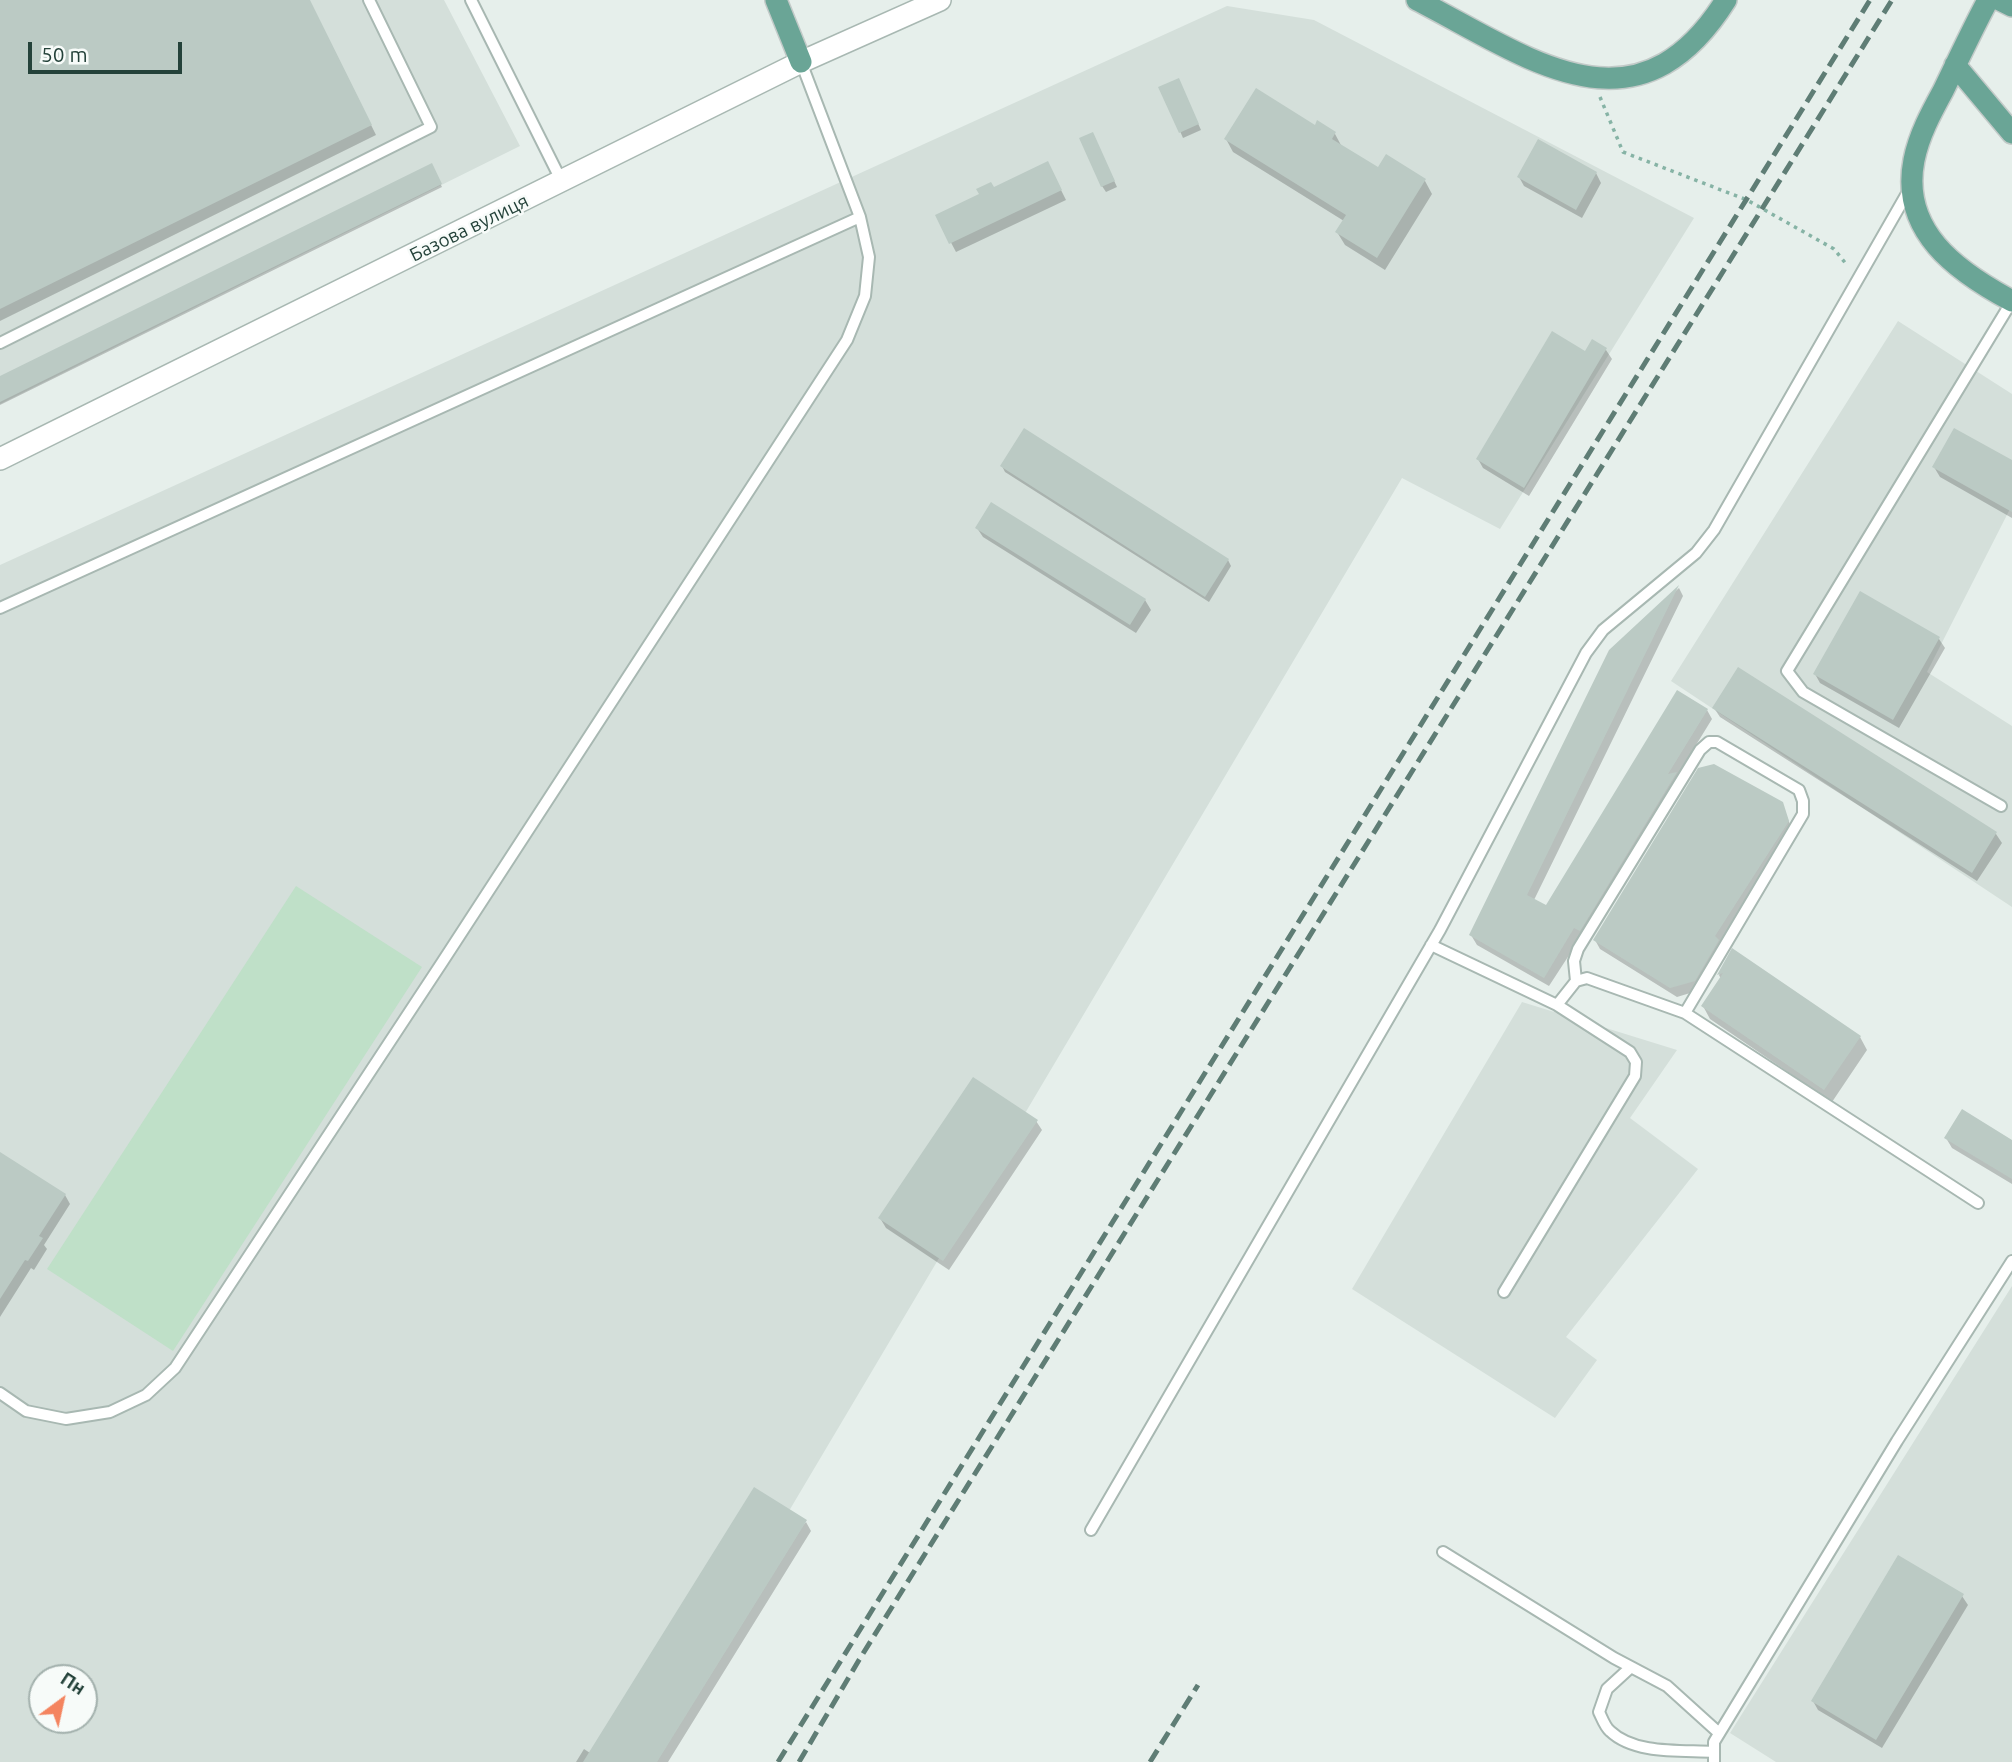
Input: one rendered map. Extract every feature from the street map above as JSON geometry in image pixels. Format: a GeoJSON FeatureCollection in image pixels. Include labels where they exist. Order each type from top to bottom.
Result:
{"type":"FeatureCollection","features":[{"type":"Feature","properties":{"kind":"main road"},"geometry":{"type":"LineString","coordinates":[[776,0],[802,62]]}},
{"type":"Feature","properties":{"kind":"main road"},"geometry":{"type":"LineString","coordinates":[[1417,0],[1550,68],[1592,79],[1631,78],[1666,64],[1693,44],[1716,17],[1726,0]]}},
{"type":"Feature","properties":{"kind":"main road"},"geometry":{"type":"LineString","coordinates":[[1988,0],[1923,129],[1914,159],[1911,187],[1916,213],[1933,245],[1951,262],[2012,301]]}},
{"type":"Feature","properties":{"kind":"main road"},"geometry":{"type":"LineString","coordinates":[[2000,0],[2012,6]]}},
{"type":"Feature","properties":{"kind":"main road"},"geometry":{"type":"LineString","coordinates":[[1955,65],[2012,133]]}},
{"type":"Feature","properties":{"kind":"street","name":"Базова вулиця"},"geometry":{"type":"LineString","coordinates":[[0,459],[802,62],[940,0]]}},
{"type":"Feature","properties":{"kind":"lane"},"geometry":{"type":"LineString","coordinates":[[0,343],[431,127],[369,0]]}},
{"type":"Feature","properties":{"kind":"lane"},"geometry":{"type":"LineString","coordinates":[[471,0],[562,182]]}},
{"type":"Feature","properties":{"kind":"lane"},"geometry":{"type":"LineString","coordinates":[[0,1393],[26,1411],[66,1419],[110,1412],[134,1401],[146,1395],[175,1368],[451,950],[847,340],[865,296],[869,257],[860,217],[802,62]]}},
{"type":"Feature","properties":{"kind":"lane"},"geometry":{"type":"LineString","coordinates":[[1091,1530],[1431,945],[1586,653],[1603,630],[1696,553],[1714,530],[1911,187]]}},
{"type":"Feature","properties":{"kind":"lane"},"geometry":{"type":"LineString","coordinates":[[0,608],[860,217]]}},
{"type":"Feature","properties":{"kind":"lane"},"geometry":{"type":"LineString","coordinates":[[2001,806],[1802,692],[1787,671],[2012,301]]}},
{"type":"Feature","properties":{"kind":"lane"},"geometry":{"type":"LineString","coordinates":[[1576,981],[1574,961],[1578,949],[1700,750],[1709,742],[1717,741],[1798,790],[1803,814],[1685,1013]]}},
{"type":"Feature","properties":{"kind":"lane"},"geometry":{"type":"LineString","coordinates":[[1431,945],[1557,1004],[1630,1052],[1636,1062],[1635,1076],[1504,1292]]}},
{"type":"Feature","properties":{"kind":"lane"},"geometry":{"type":"LineString","coordinates":[[1557,1004],[1576,981],[1587,978],[1685,1013],[1978,1203]]}},
{"type":"Feature","properties":{"kind":"lane"},"geometry":{"type":"LineString","coordinates":[[1631,1667],[1607,1689],[1599,1712],[1608,1730],[1630,1744],[1714,1757],[1714,1742],[1719,1733],[1897,1441],[2012,1261]]}},
{"type":"Feature","properties":{"kind":"lane"},"geometry":{"type":"LineString","coordinates":[[1443,1552],[1631,1667],[1667,1686],[1719,1733]]}},
{"type":"Feature","properties":{"kind":"path"},"geometry":{"type":"LineString","coordinates":[[1592,79],[1623,152],[1747,200],[1834,249],[1858,278]]}},
{"type":"Feature","properties":{"kind":"shaded area"},"geometry":{"type":"Polygon","coordinates":[[[0,0],[444,0],[520,146],[0,404],[0,0]]]}},
{"type":"Feature","properties":{"kind":"shaded area"},"geometry":{"type":"Polygon","coordinates":[[[1227,6],[1314,20],[1694,218],[1500,529],[1402,478],[640,1762],[0,1762],[0,565],[1227,6]]]}},
{"type":"Feature","properties":{"kind":"shaded area"},"geometry":{"type":"Polygon","coordinates":[[[1898,321],[2012,394],[2012,505],[1927,672],[2012,726],[2012,907],[1671,681],[1898,321]]]}},
{"type":"Feature","properties":{"kind":"shaded area"},"geometry":{"type":"Polygon","coordinates":[[[1522,1002],[1677,1050],[1630,1118],[1698,1169],[1566,1337],[1597,1360],[1555,1418],[1352,1289],[1522,1002]]]}},
{"type":"Feature","properties":{"kind":"shaded area"},"geometry":{"type":"Polygon","coordinates":[[[2012,1286],[2012,1762],[1776,1762],[1730,1733],[2012,1286]]]}},
{"type":"Feature","properties":{"kind":"green space"},"geometry":{"type":"Polygon","coordinates":[[[296,886],[422,967],[173,1351],[47,1269],[296,886]]]}},
{"type":"Feature","properties":{"kind":"building"},"geometry":{"type":"Polygon","coordinates":[[[0,0],[310,0],[372,125],[0,309],[0,0]]]}},
{"type":"Feature","properties":{"kind":"building"},"geometry":{"type":"Polygon","coordinates":[[[1179,78],[1199,124],[1179,133],[1158,87],[1179,78]]]}},
{"type":"Feature","properties":{"kind":"building"},"geometry":{"type":"Polygon","coordinates":[[[1256,88],[1315,125],[1317,120],[1336,132],[1332,139],[1378,167],[1386,154],[1426,179],[1377,258],[1335,232],[1346,215],[1224,139],[1256,88]]]}},
{"type":"Feature","properties":{"kind":"building"},"geometry":{"type":"Polygon","coordinates":[[[1093,132],[1115,181],[1101,187],[1079,138],[1093,132]]]}},
{"type":"Feature","properties":{"kind":"building"},"geometry":{"type":"Polygon","coordinates":[[[1538,139],[1597,172],[1576,210],[1517,177],[1538,139]]]}},
{"type":"Feature","properties":{"kind":"building"},"geometry":{"type":"Polygon","coordinates":[[[1048,161],[1062,190],[949,244],[935,215],[979,194],[976,189],[991,182],[994,187],[1048,161]]]}},
{"type":"Feature","properties":{"kind":"building"},"geometry":{"type":"Polygon","coordinates":[[[432,163],[442,184],[0,402],[0,376],[432,163]]]}},
{"type":"Feature","properties":{"kind":"building"},"geometry":{"type":"Polygon","coordinates":[[[1552,331],[1585,351],[1592,339],[1607,348],[1524,488],[1476,459],[1552,331]]]}},
{"type":"Feature","properties":{"kind":"building"},"geometry":{"type":"Polygon","coordinates":[[[1024,428],[1229,559],[1205,597],[1000,466],[1024,428]]]}},
{"type":"Feature","properties":{"kind":"building"},"geometry":{"type":"Polygon","coordinates":[[[1954,428],[2012,460],[2012,512],[1932,467],[1954,428]]]}},
{"type":"Feature","properties":{"kind":"building"},"geometry":{"type":"Polygon","coordinates":[[[991,502],[1146,599],[1130,625],[975,528],[991,502]]]}},
{"type":"Feature","properties":{"kind":"building"},"geometry":{"type":"Polygon","coordinates":[[[1679,585],[1527,895],[1546,905],[1677,690],[1708,709],[1668,774],[1677,772],[1580,931],[1574,928],[1544,978],[1469,935],[1609,650],[1679,585]]]}},
{"type":"Feature","properties":{"kind":"building"},"geometry":{"type":"Polygon","coordinates":[[[1860,591],[1940,637],[1893,720],[1813,674],[1860,591]]]}},
{"type":"Feature","properties":{"kind":"building"},"geometry":{"type":"Polygon","coordinates":[[[1738,667],[1997,832],[1972,873],[1712,708],[1738,667]]]}},
{"type":"Feature","properties":{"kind":"building"},"geometry":{"type":"Polygon","coordinates":[[[1714,764],[1783,802],[1789,821],[1715,936],[1719,940],[1695,981],[1670,988],[1593,940],[1698,768],[1714,764]]]}},
{"type":"Feature","properties":{"kind":"building"},"geometry":{"type":"Polygon","coordinates":[[[1732,948],[1861,1036],[1824,1090],[1701,1006],[1723,973],[1717,975],[1732,948]]]}},
{"type":"Feature","properties":{"kind":"building"},"geometry":{"type":"Polygon","coordinates":[[[973,1077],[1038,1120],[943,1261],[878,1218],[973,1077]]]}},
{"type":"Feature","properties":{"kind":"building"},"geometry":{"type":"Polygon","coordinates":[[[1962,1109],[2012,1140],[2012,1179],[1944,1138],[1962,1109]]]}},
{"type":"Feature","properties":{"kind":"building"},"geometry":{"type":"Polygon","coordinates":[[[0,1152],[66,1194],[39,1236],[43,1238],[0,1299],[0,1152]]]}},
{"type":"Feature","properties":{"kind":"building"},"geometry":{"type":"Polygon","coordinates":[[[754,1487],[807,1520],[657,1762],[583,1762],[754,1487]]]}},
{"type":"Feature","properties":{"kind":"building"},"geometry":{"type":"Polygon","coordinates":[[[1898,1555],[1964,1594],[1876,1740],[1811,1701],[1898,1555]]]}},
{"type":"Feature","properties":{"kind":"railway"},"geometry":{"type":"LineString","coordinates":[[778,1762],[1870,0]]}},
{"type":"Feature","properties":{"kind":"railway"},"geometry":{"type":"LineString","coordinates":[[799,1762],[859,1660],[1892,0]]}},
{"type":"Feature","properties":{"kind":"railway"},"geometry":{"type":"LineString","coordinates":[[1150,1762],[1198,1685]]}}]}
